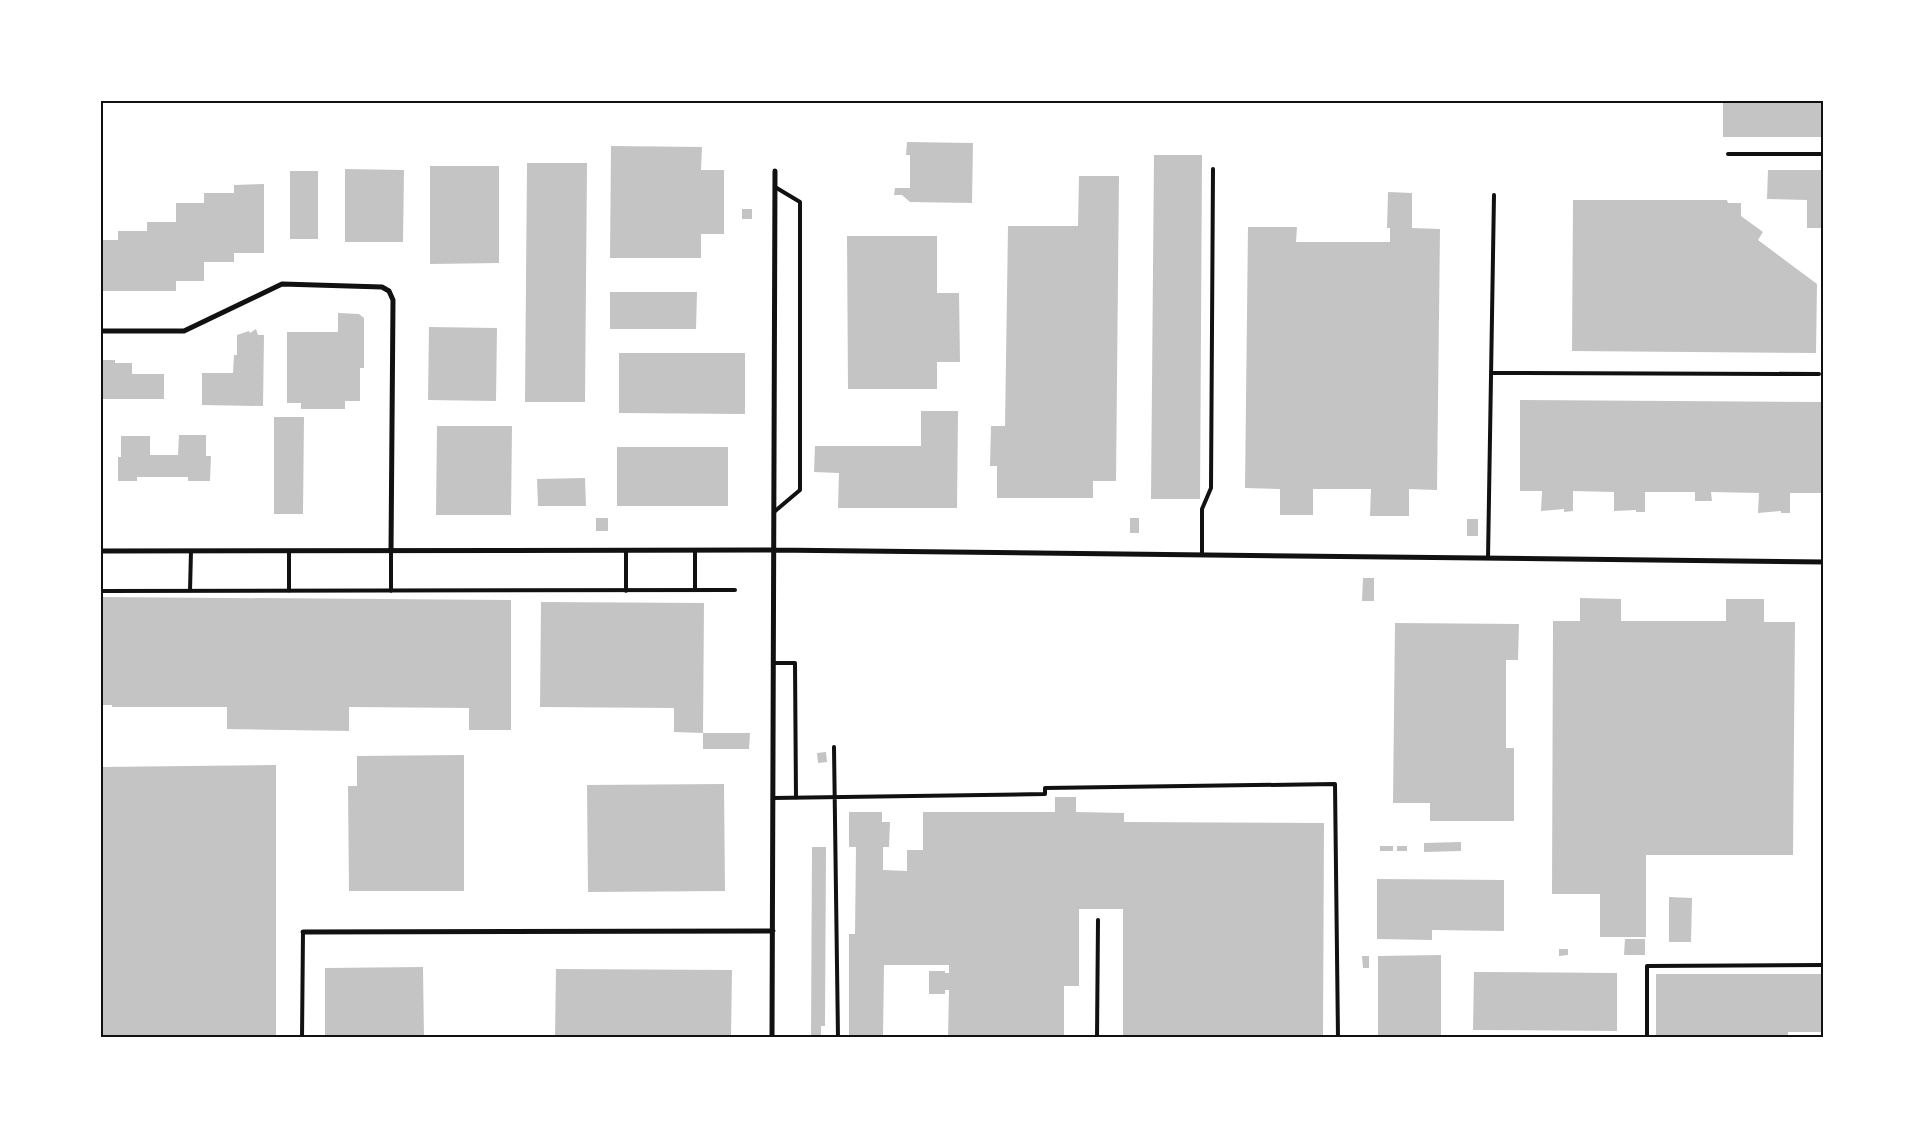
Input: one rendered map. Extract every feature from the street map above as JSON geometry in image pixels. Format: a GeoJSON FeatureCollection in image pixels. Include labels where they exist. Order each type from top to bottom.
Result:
{"type":"FeatureCollection","features":[{"type":"Feature","properties":{"kind":"street"},"geometry":{"type":"LineString","coordinates":[[772,1038],[775,171]]}},
{"type":"Feature","properties":{"kind":"street"},"geometry":{"type":"LineString","coordinates":[[101,331],[184,331],[282,284],[382,287],[389,291],[393,300],[391,552]]}},
{"type":"Feature","properties":{"kind":"street"},"geometry":{"type":"LineString","coordinates":[[101,551],[773,550],[1824,562]]}},
{"type":"Feature","properties":{"kind":"street"},"geometry":{"type":"LineString","coordinates":[[303,932],[773,931]]}},
{"type":"Feature","properties":{"kind":"lane"},"geometry":{"type":"LineString","coordinates":[[1728,154],[1824,154]]}},
{"type":"Feature","properties":{"kind":"lane"},"geometry":{"type":"LineString","coordinates":[[1202,555],[1202,509],[1211,488],[1213,169]]}},
{"type":"Feature","properties":{"kind":"lane"},"geometry":{"type":"LineString","coordinates":[[774,512],[800,490],[800,202],[775,188]]}},
{"type":"Feature","properties":{"kind":"lane"},"geometry":{"type":"LineString","coordinates":[[1488,558],[1494,195]]}},
{"type":"Feature","properties":{"kind":"lane"},"geometry":{"type":"LineString","coordinates":[[1491,373],[1819,374]]}},
{"type":"Feature","properties":{"kind":"lane"},"geometry":{"type":"LineString","coordinates":[[695,550],[695,590]]}},
{"type":"Feature","properties":{"kind":"lane"},"geometry":{"type":"LineString","coordinates":[[190,551],[190,591]]}},
{"type":"Feature","properties":{"kind":"lane"},"geometry":{"type":"LineString","coordinates":[[626,551],[626,591]]}},
{"type":"Feature","properties":{"kind":"lane"},"geometry":{"type":"LineString","coordinates":[[289,552],[289,591]]}},
{"type":"Feature","properties":{"kind":"lane"},"geometry":{"type":"LineString","coordinates":[[391,552],[391,591]]}},
{"type":"Feature","properties":{"kind":"lane"},"geometry":{"type":"LineString","coordinates":[[101,591],[735,590]]}},
{"type":"Feature","properties":{"kind":"lane"},"geometry":{"type":"LineString","coordinates":[[774,663],[795,663],[796,798]]}},
{"type":"Feature","properties":{"kind":"lane"},"geometry":{"type":"LineString","coordinates":[[834,747],[838,1038]]}},
{"type":"Feature","properties":{"kind":"lane"},"geometry":{"type":"LineString","coordinates":[[773,798],[1046,794],[1046,788],[1335,784],[1338,1038]]}},
{"type":"Feature","properties":{"kind":"lane"},"geometry":{"type":"LineString","coordinates":[[1097,1038],[1098,920]]}},
{"type":"Feature","properties":{"kind":"lane"},"geometry":{"type":"LineString","coordinates":[[302,1038],[303,932]]}},
{"type":"Feature","properties":{"kind":"lane"},"geometry":{"type":"LineString","coordinates":[[1647,1038],[1647,966],[1824,965]]}},
{"type":"Feature","properties":{"kind":"building"},"geometry":{"type":"Polygon","coordinates":[[[1723,101],[1824,101],[1824,137],[1723,137],[1723,101]]]}},
{"type":"Feature","properties":{"kind":"building"},"geometry":{"type":"Polygon","coordinates":[[[907,142],[973,143],[972,203],[910,202],[902,195],[894,195],[895,188],[910,188],[910,155],[906,155],[907,142]]]}},
{"type":"Feature","properties":{"kind":"building"},"geometry":{"type":"Polygon","coordinates":[[[611,146],[702,147],[701,170],[724,170],[724,234],[701,234],[701,258],[610,258],[611,146]]]}},
{"type":"Feature","properties":{"kind":"building"},"geometry":{"type":"Polygon","coordinates":[[[1154,155],[1202,155],[1200,499],[1151,499],[1154,155]]]}},
{"type":"Feature","properties":{"kind":"building"},"geometry":{"type":"Polygon","coordinates":[[[527,163],[587,163],[585,402],[525,402],[527,163]]]}},
{"type":"Feature","properties":{"kind":"building"},"geometry":{"type":"Polygon","coordinates":[[[430,166],[499,166],[499,263],[430,264],[430,166]]]}},
{"type":"Feature","properties":{"kind":"building"},"geometry":{"type":"Polygon","coordinates":[[[345,169],[404,170],[403,242],[345,242],[345,169]]]}},
{"type":"Feature","properties":{"kind":"building"},"geometry":{"type":"Polygon","coordinates":[[[1768,170],[1824,170],[1824,228],[1807,228],[1807,200],[1767,199],[1768,170]]]}},
{"type":"Feature","properties":{"kind":"building"},"geometry":{"type":"Polygon","coordinates":[[[290,171],[318,171],[318,239],[290,239],[290,171]]]}},
{"type":"Feature","properties":{"kind":"building"},"geometry":{"type":"Polygon","coordinates":[[[1079,176],[1119,176],[1116,481],[1093,481],[1093,498],[997,498],[997,466],[990,466],[991,426],[1005,426],[1008,226],[1078,226],[1079,176]]]}},
{"type":"Feature","properties":{"kind":"building"},"geometry":{"type":"Polygon","coordinates":[[[264,184],[264,253],[234,253],[234,262],[204,262],[204,281],[176,281],[176,291],[101,291],[101,240],[118,240],[118,231],[147,231],[147,222],[176,222],[176,203],[204,203],[204,193],[234,193],[234,185],[264,184]]]}},
{"type":"Feature","properties":{"kind":"building"},"geometry":{"type":"Polygon","coordinates":[[[1388,192],[1412,193],[1412,228],[1440,229],[1437,490],[1409,489],[1409,516],[1370,516],[1371,489],[1313,489],[1313,515],[1280,515],[1280,489],[1245,488],[1248,227],[1297,227],[1296,242],[1390,242],[1390,228],[1387,228],[1388,192]]]}},
{"type":"Feature","properties":{"kind":"building"},"geometry":{"type":"Polygon","coordinates":[[[1573,200],[1727,200],[1728,203],[1741,203],[1741,216],[1763,232],[1758,240],[1817,284],[1816,353],[1572,351],[1573,200]]]}},
{"type":"Feature","properties":{"kind":"building"},"geometry":{"type":"Polygon","coordinates":[[[742,209],[752,209],[752,219],[742,219],[742,209]]]}},
{"type":"Feature","properties":{"kind":"building"},"geometry":{"type":"Polygon","coordinates":[[[847,236],[937,236],[937,293],[959,293],[960,362],[937,362],[937,389],[848,389],[847,236]]]}},
{"type":"Feature","properties":{"kind":"building"},"geometry":{"type":"Polygon","coordinates":[[[610,292],[697,292],[696,329],[610,329],[610,292]]]}},
{"type":"Feature","properties":{"kind":"building"},"geometry":{"type":"Polygon","coordinates":[[[338,313],[359,314],[364,318],[364,368],[360,368],[360,401],[345,401],[345,409],[301,409],[301,403],[287,403],[287,332],[338,332],[338,313]]]}},
{"type":"Feature","properties":{"kind":"building"},"geometry":{"type":"Polygon","coordinates":[[[429,327],[497,328],[496,401],[428,400],[429,327]]]}},
{"type":"Feature","properties":{"kind":"building"},"geometry":{"type":"Polygon","coordinates":[[[256,329],[258,335],[264,335],[263,406],[202,405],[202,373],[233,373],[234,355],[237,355],[237,335],[249,331],[250,333],[256,329]]]}},
{"type":"Feature","properties":{"kind":"building"},"geometry":{"type":"Polygon","coordinates":[[[619,353],[745,353],[745,414],[619,413],[619,353]]]}},
{"type":"Feature","properties":{"kind":"building"},"geometry":{"type":"Polygon","coordinates":[[[101,360],[115,360],[115,363],[132,363],[132,374],[164,374],[164,399],[101,399],[101,360]]]}},
{"type":"Feature","properties":{"kind":"building"},"geometry":{"type":"Polygon","coordinates":[[[1520,400],[1824,402],[1824,493],[1790,493],[1790,513],[1781,513],[1781,511],[1758,513],[1759,493],[1711,492],[1712,501],[1695,501],[1695,492],[1645,492],[1645,512],[1636,512],[1636,510],[1614,511],[1614,492],[1573,491],[1573,511],[1564,512],[1564,509],[1541,511],[1542,491],[1520,491],[1520,400]]]}},
{"type":"Feature","properties":{"kind":"building"},"geometry":{"type":"Polygon","coordinates":[[[921,411],[958,411],[957,508],[838,508],[839,473],[814,472],[815,446],[921,446],[921,411]]]}},
{"type":"Feature","properties":{"kind":"building"},"geometry":{"type":"Polygon","coordinates":[[[274,417],[304,417],[303,514],[274,514],[274,417]]]}},
{"type":"Feature","properties":{"kind":"building"},"geometry":{"type":"Polygon","coordinates":[[[437,426],[512,426],[511,515],[436,515],[437,426]]]}},
{"type":"Feature","properties":{"kind":"building"},"geometry":{"type":"Polygon","coordinates":[[[179,435],[206,435],[206,456],[211,456],[210,481],[188,481],[188,477],[137,477],[137,481],[118,481],[118,457],[121,457],[121,436],[150,436],[150,455],[178,455],[179,435]]]}},
{"type":"Feature","properties":{"kind":"building"},"geometry":{"type":"Polygon","coordinates":[[[617,447],[728,447],[728,506],[617,506],[617,447]]]}},
{"type":"Feature","properties":{"kind":"building"},"geometry":{"type":"Polygon","coordinates":[[[585,478],[586,506],[538,506],[537,479],[585,478]]]}},
{"type":"Feature","properties":{"kind":"building"},"geometry":{"type":"Polygon","coordinates":[[[596,518],[608,518],[608,531],[596,531],[596,518]]]}},
{"type":"Feature","properties":{"kind":"building"},"geometry":{"type":"Polygon","coordinates":[[[1130,518],[1139,518],[1139,533],[1130,533],[1130,518]]]}},
{"type":"Feature","properties":{"kind":"building"},"geometry":{"type":"Polygon","coordinates":[[[1467,519],[1478,519],[1478,536],[1467,536],[1467,519]]]}},
{"type":"Feature","properties":{"kind":"building"},"geometry":{"type":"Polygon","coordinates":[[[1363,578],[1374,578],[1374,601],[1362,601],[1363,578]]]}},
{"type":"Feature","properties":{"kind":"building"},"geometry":{"type":"Polygon","coordinates":[[[101,597],[511,600],[511,730],[469,730],[469,708],[349,707],[349,731],[227,729],[227,707],[112,707],[112,705],[101,705],[101,597]]]}},
{"type":"Feature","properties":{"kind":"building"},"geometry":{"type":"Polygon","coordinates":[[[1580,598],[1621,599],[1621,621],[1726,621],[1726,599],[1764,599],[1764,622],[1795,622],[1793,855],[1646,855],[1646,937],[1600,937],[1600,894],[1552,894],[1553,621],[1580,621],[1580,598]]]}},
{"type":"Feature","properties":{"kind":"building"},"geometry":{"type":"Polygon","coordinates":[[[541,602],[704,603],[703,733],[674,732],[674,708],[540,707],[541,602]]]}},
{"type":"Feature","properties":{"kind":"building"},"geometry":{"type":"Polygon","coordinates":[[[1395,623],[1519,624],[1518,660],[1506,660],[1506,748],[1514,748],[1514,821],[1430,821],[1430,803],[1393,803],[1395,623]]]}},
{"type":"Feature","properties":{"kind":"building"},"geometry":{"type":"Polygon","coordinates":[[[703,733],[750,733],[749,749],[703,749],[703,733]]]}},
{"type":"Feature","properties":{"kind":"building"},"geometry":{"type":"Polygon","coordinates":[[[826,752],[827,762],[818,763],[817,753],[826,752]]]}},
{"type":"Feature","properties":{"kind":"building"},"geometry":{"type":"Polygon","coordinates":[[[464,755],[464,891],[349,891],[348,786],[357,786],[357,756],[464,755]]]}},
{"type":"Feature","properties":{"kind":"building"},"geometry":{"type":"Polygon","coordinates":[[[276,765],[276,1038],[101,1038],[101,767],[276,765]]]}},
{"type":"Feature","properties":{"kind":"building"},"geometry":{"type":"Polygon","coordinates":[[[724,784],[725,891],[588,892],[587,785],[724,784]]]}},
{"type":"Feature","properties":{"kind":"building"},"geometry":{"type":"Polygon","coordinates":[[[1055,797],[1076,797],[1076,812],[1124,813],[1124,822],[1324,823],[1323,1038],[1123,1038],[1123,909],[1079,909],[1079,986],[1064,986],[1064,1038],[948,1038],[949,990],[945,990],[945,994],[929,994],[929,971],[945,971],[945,973],[949,973],[949,965],[884,965],[883,1038],[849,1038],[849,934],[855,934],[856,847],[849,847],[849,812],[882,812],[882,822],[890,822],[889,847],[883,847],[883,870],[907,871],[907,850],[923,850],[923,812],[1055,812],[1055,797]]]}},
{"type":"Feature","properties":{"kind":"building"},"geometry":{"type":"Polygon","coordinates":[[[1461,842],[1461,851],[1424,852],[1424,843],[1461,842]]]}},
{"type":"Feature","properties":{"kind":"building"},"geometry":{"type":"Polygon","coordinates":[[[1380,846],[1393,846],[1393,851],[1380,851],[1380,846]]]}},
{"type":"Feature","properties":{"kind":"building"},"geometry":{"type":"Polygon","coordinates":[[[1397,846],[1407,846],[1407,851],[1397,851],[1397,846]]]}},
{"type":"Feature","properties":{"kind":"building"},"geometry":{"type":"Polygon","coordinates":[[[812,847],[826,847],[825,1026],[821,1026],[821,1038],[811,1038],[812,847]]]}},
{"type":"Feature","properties":{"kind":"building"},"geometry":{"type":"Polygon","coordinates":[[[1377,879],[1504,880],[1504,931],[1432,930],[1432,940],[1377,939],[1377,879]]]}},
{"type":"Feature","properties":{"kind":"building"},"geometry":{"type":"Polygon","coordinates":[[[1669,897],[1692,898],[1691,942],[1669,942],[1669,897]]]}},
{"type":"Feature","properties":{"kind":"building"},"geometry":{"type":"Polygon","coordinates":[[[1625,939],[1645,939],[1645,955],[1624,955],[1625,939]]]}},
{"type":"Feature","properties":{"kind":"building"},"geometry":{"type":"Polygon","coordinates":[[[1559,949],[1568,949],[1568,955],[1559,956],[1559,949]]]}},
{"type":"Feature","properties":{"kind":"building"},"geometry":{"type":"Polygon","coordinates":[[[1441,955],[1441,1038],[1378,1038],[1378,956],[1441,955]]]}},
{"type":"Feature","properties":{"kind":"building"},"geometry":{"type":"Polygon","coordinates":[[[1362,956],[1369,956],[1369,968],[1363,968],[1362,956]]]}},
{"type":"Feature","properties":{"kind":"building"},"geometry":{"type":"Polygon","coordinates":[[[423,967],[424,1038],[325,1038],[325,968],[423,967]]]}},
{"type":"Feature","properties":{"kind":"building"},"geometry":{"type":"Polygon","coordinates":[[[556,969],[732,970],[731,1038],[555,1038],[556,969]]]}},
{"type":"Feature","properties":{"kind":"building"},"geometry":{"type":"Polygon","coordinates":[[[1474,972],[1617,973],[1617,1031],[1473,1030],[1474,972]]]}},
{"type":"Feature","properties":{"kind":"building"},"geometry":{"type":"Polygon","coordinates":[[[1656,974],[1824,974],[1824,1032],[1788,1032],[1788,1038],[1656,1038],[1656,974]]]}}]}
